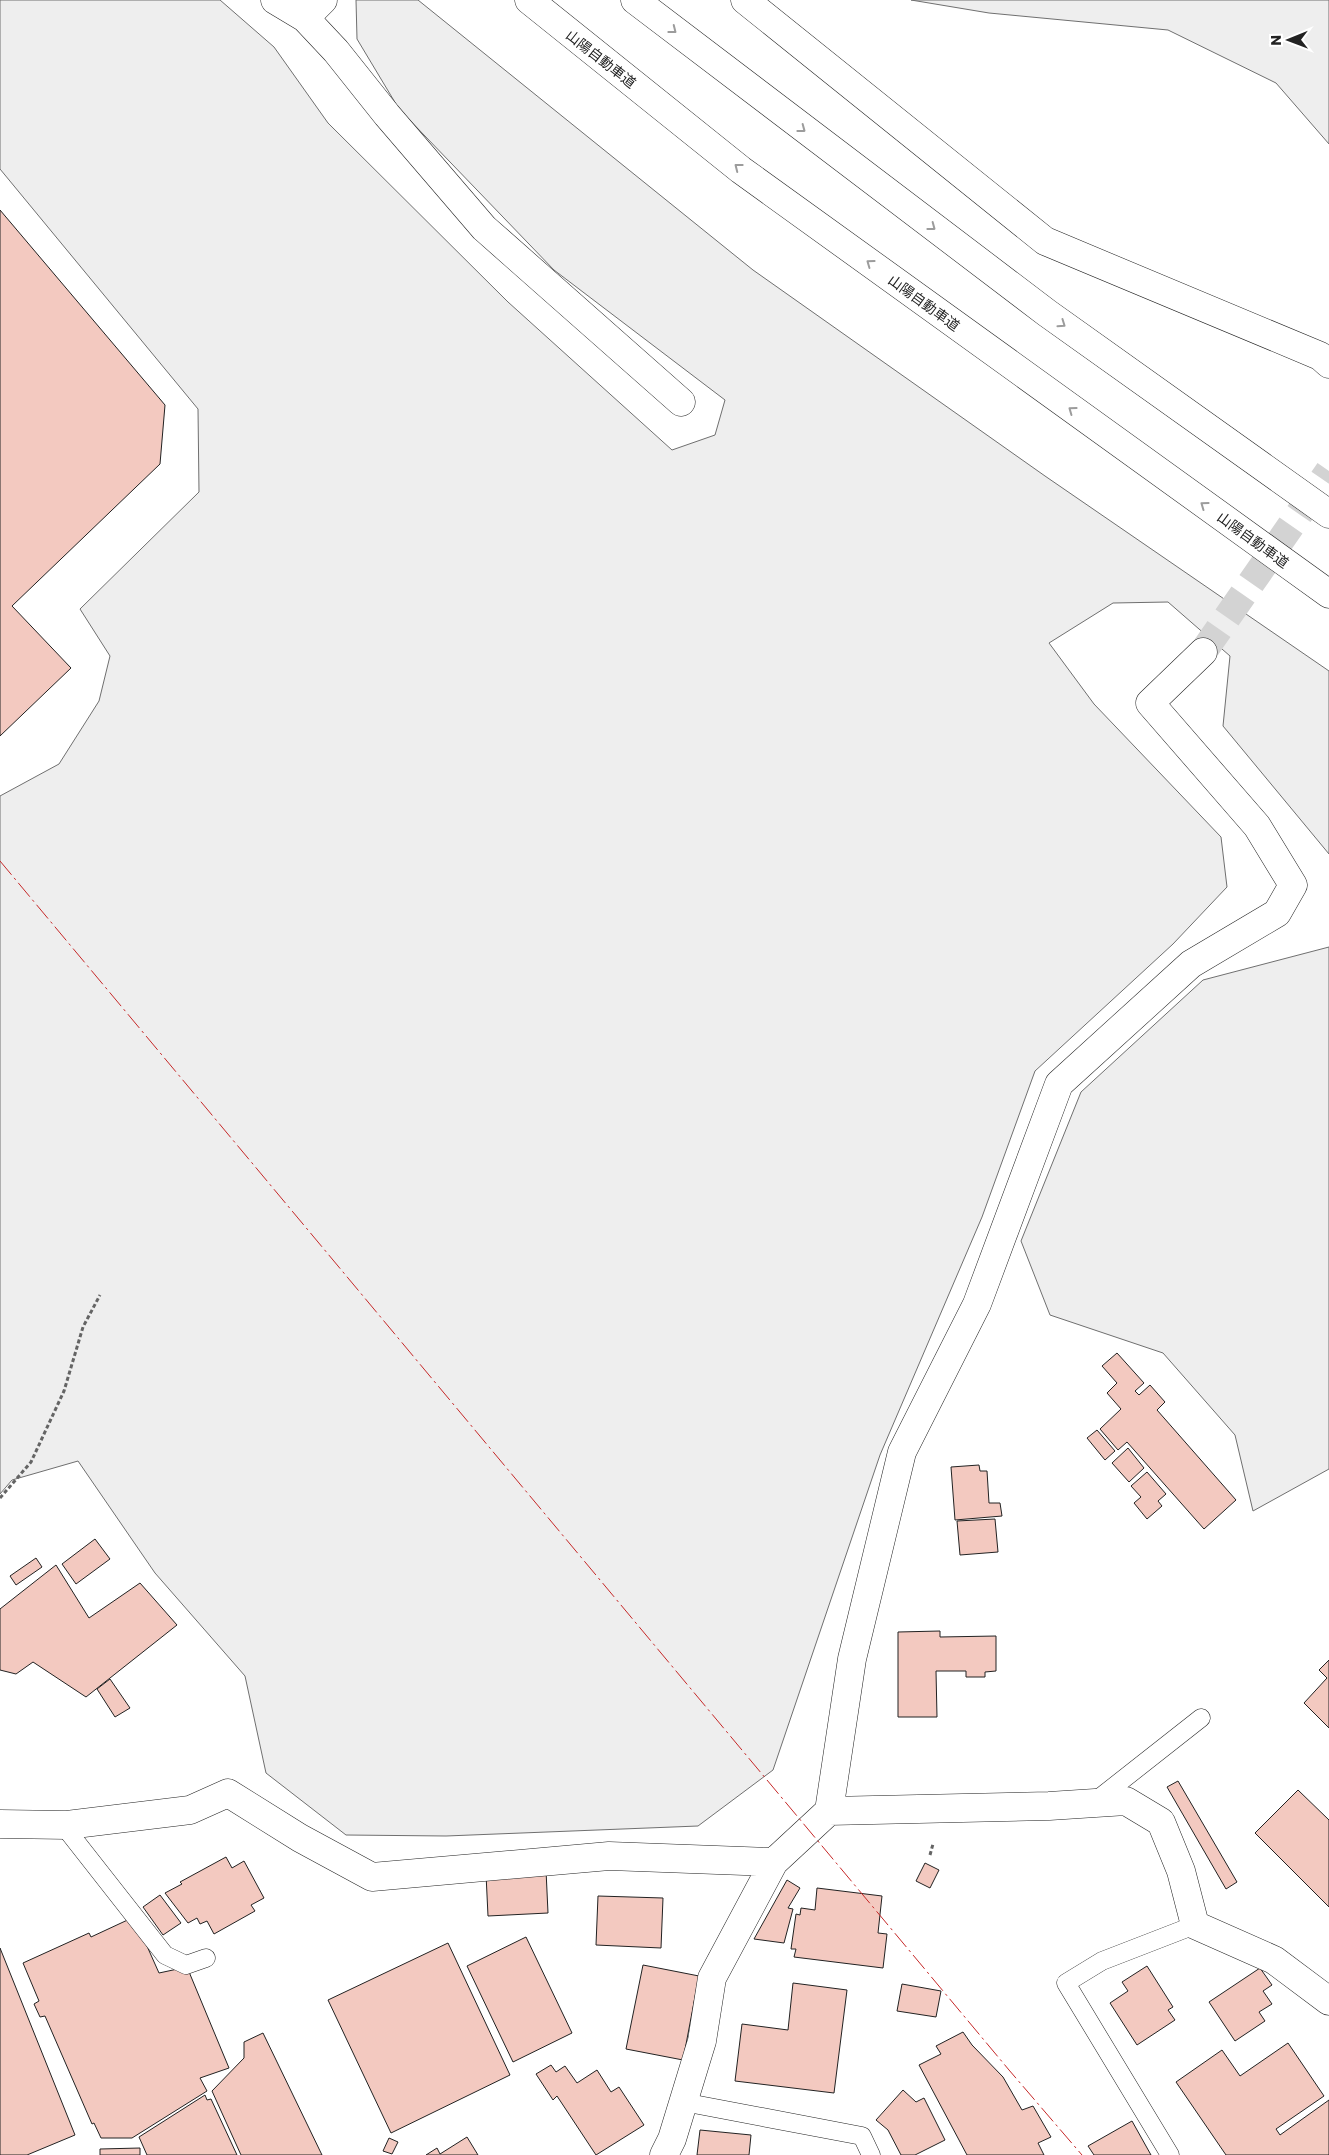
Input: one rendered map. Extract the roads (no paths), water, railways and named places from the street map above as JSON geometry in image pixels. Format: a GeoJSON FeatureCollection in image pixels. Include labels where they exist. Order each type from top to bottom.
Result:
{"type":"FeatureCollection","features":[{"type":"Feature","properties":{"kind":"main road"},"geometry":{"type":"LineString","coordinates":[[275,0],[314,9],[336,51],[387,115],[484,228],[682,402]]}},
{"type":"Feature","properties":{"kind":"main road","name":"山陽自動車道"},"geometry":{"type":"LineString","coordinates":[[529,0],[741,170],[1329,594]]}},
{"type":"Feature","properties":{"kind":"main road"},"geometry":{"type":"LineString","coordinates":[[635,0],[1046,313],[1329,514]]}},
{"type":"Feature","properties":{"kind":"main road"},"geometry":{"type":"LineString","coordinates":[[745,0],[1045,241],[1320,356],[1329,364]]}},
{"type":"Feature","properties":{"kind":"main road"},"geometry":{"type":"LineString","coordinates":[[664,2155],[684,2102],[702,2041],[712,1978],[774,1862],[829,1811],[852,1659],[902,1452],[977,1304],[1059,1084],[1191,964],[1277,913],[1293,885],[1257,826],[1150,703],[1203,652]]}},
{"type":"Feature","properties":{"kind":"main road"},"geometry":{"type":"LineString","coordinates":[[0,1824],[63,1825],[190,1810],[228,1793],[300,1838],[372,1877],[609,1856],[774,1862]]}},
{"type":"Feature","properties":{"kind":"main road"},"geometry":{"type":"LineString","coordinates":[[829,1811],[1093,1804],[1126,1801],[1160,1822],[1181,1871],[1195,1925],[1274,1960],[1329,2001]]}},
{"type":"Feature","properties":{"kind":"lane"},"geometry":{"type":"LineString","coordinates":[[1093,1804],[1201,1718]]}},
{"type":"Feature","properties":{"kind":"lane"},"geometry":{"type":"LineString","coordinates":[[63,1825],[165,1955],[186,1965],[206,1958]]}},
{"type":"Feature","properties":{"kind":"lane"},"geometry":{"type":"LineString","coordinates":[[1170,2155],[1066,1983],[1102,1961],[1195,1925]]}},
{"type":"Feature","properties":{"kind":"lane"},"geometry":{"type":"LineString","coordinates":[[684,2102],[862,2136],[871,2155]]}},
{"type":"Feature","properties":{"kind":"tunnel"},"geometry":{"type":"LineString","coordinates":[[1203,652],[1329,471]]}}]}
